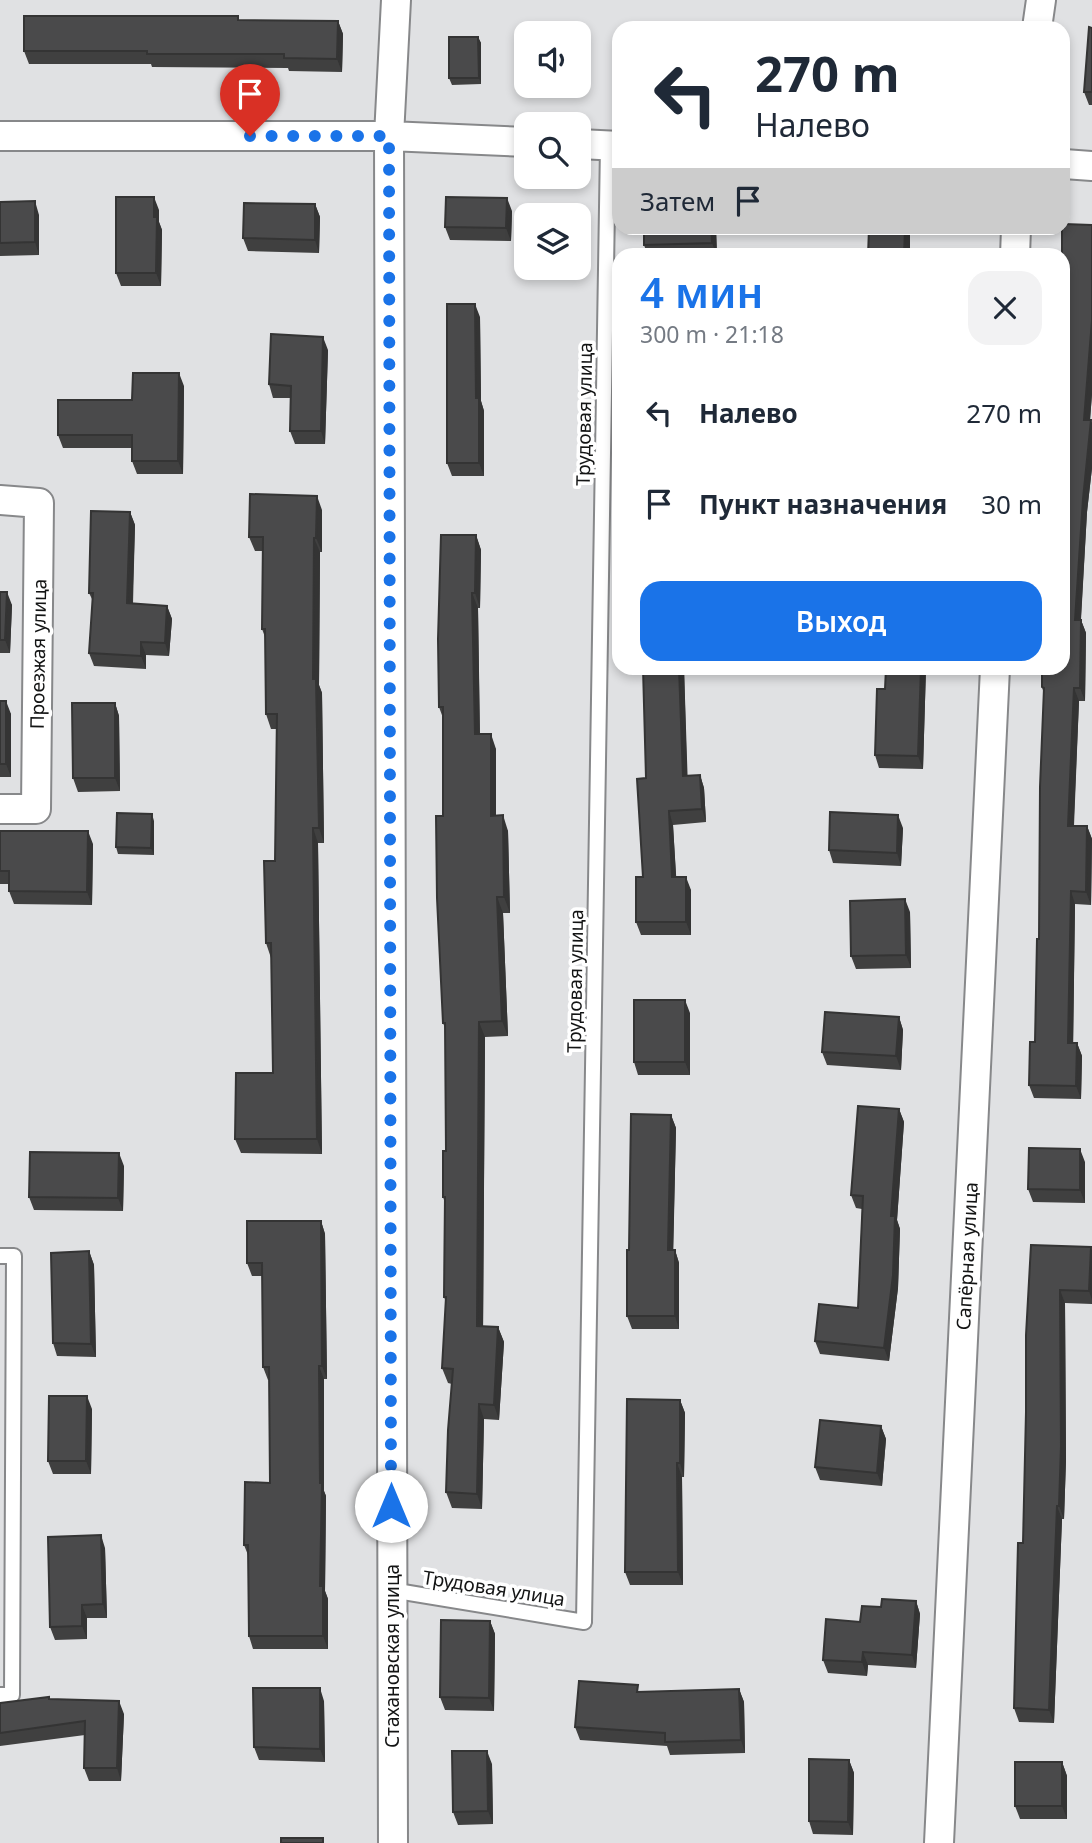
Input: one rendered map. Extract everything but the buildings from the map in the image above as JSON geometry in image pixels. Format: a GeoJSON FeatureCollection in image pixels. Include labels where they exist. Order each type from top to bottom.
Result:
{"type":"FeatureCollection","features":[{"type":"Feature","properties":{"kind":"street","name":"Стахановская улица"},"geometry":{"type":"LineString","coordinates":[[393,1843],[389,136],[396,0]]}},
{"type":"Feature","properties":{"kind":"street"},"geometry":{"type":"LineString","coordinates":[[1038,21],[1041,0]]}},
{"type":"Feature","properties":{"kind":"street"},"geometry":{"type":"LineString","coordinates":[[0,136],[389,136],[514,141]]}},
{"type":"Feature","properties":{"kind":"street"},"geometry":{"type":"LineString","coordinates":[[591,145],[612,146]]}},
{"type":"Feature","properties":{"kind":"street"},"geometry":{"type":"LineString","coordinates":[[1070,164],[1092,166]]}},
{"type":"Feature","properties":{"kind":"street","name":"Проезжая улица"},"geometry":{"type":"LineString","coordinates":[[0,500],[39,503],[36,809],[0,808]]}},
{"type":"Feature","properties":{"kind":"street","name":"Сапёрная улица"},"geometry":{"type":"LineString","coordinates":[[939,1843],[995,675]]}},
{"type":"Feature","properties":{"kind":"lane","name":"Трудовая улица"},"geometry":{"type":"LineString","coordinates":[[391,1590],[584,1622],[612,235]]}},
{"type":"Feature","properties":{"kind":"lane"},"geometry":{"type":"LineString","coordinates":[[0,1256],[14,1256],[14,1283],[12,1695],[0,1695]]}},
{"type":"Feature","properties":{"kind":"route"},"geometry":{"type":"LineString","coordinates":[[250,136],[389,136],[391,1506]]}}]}
